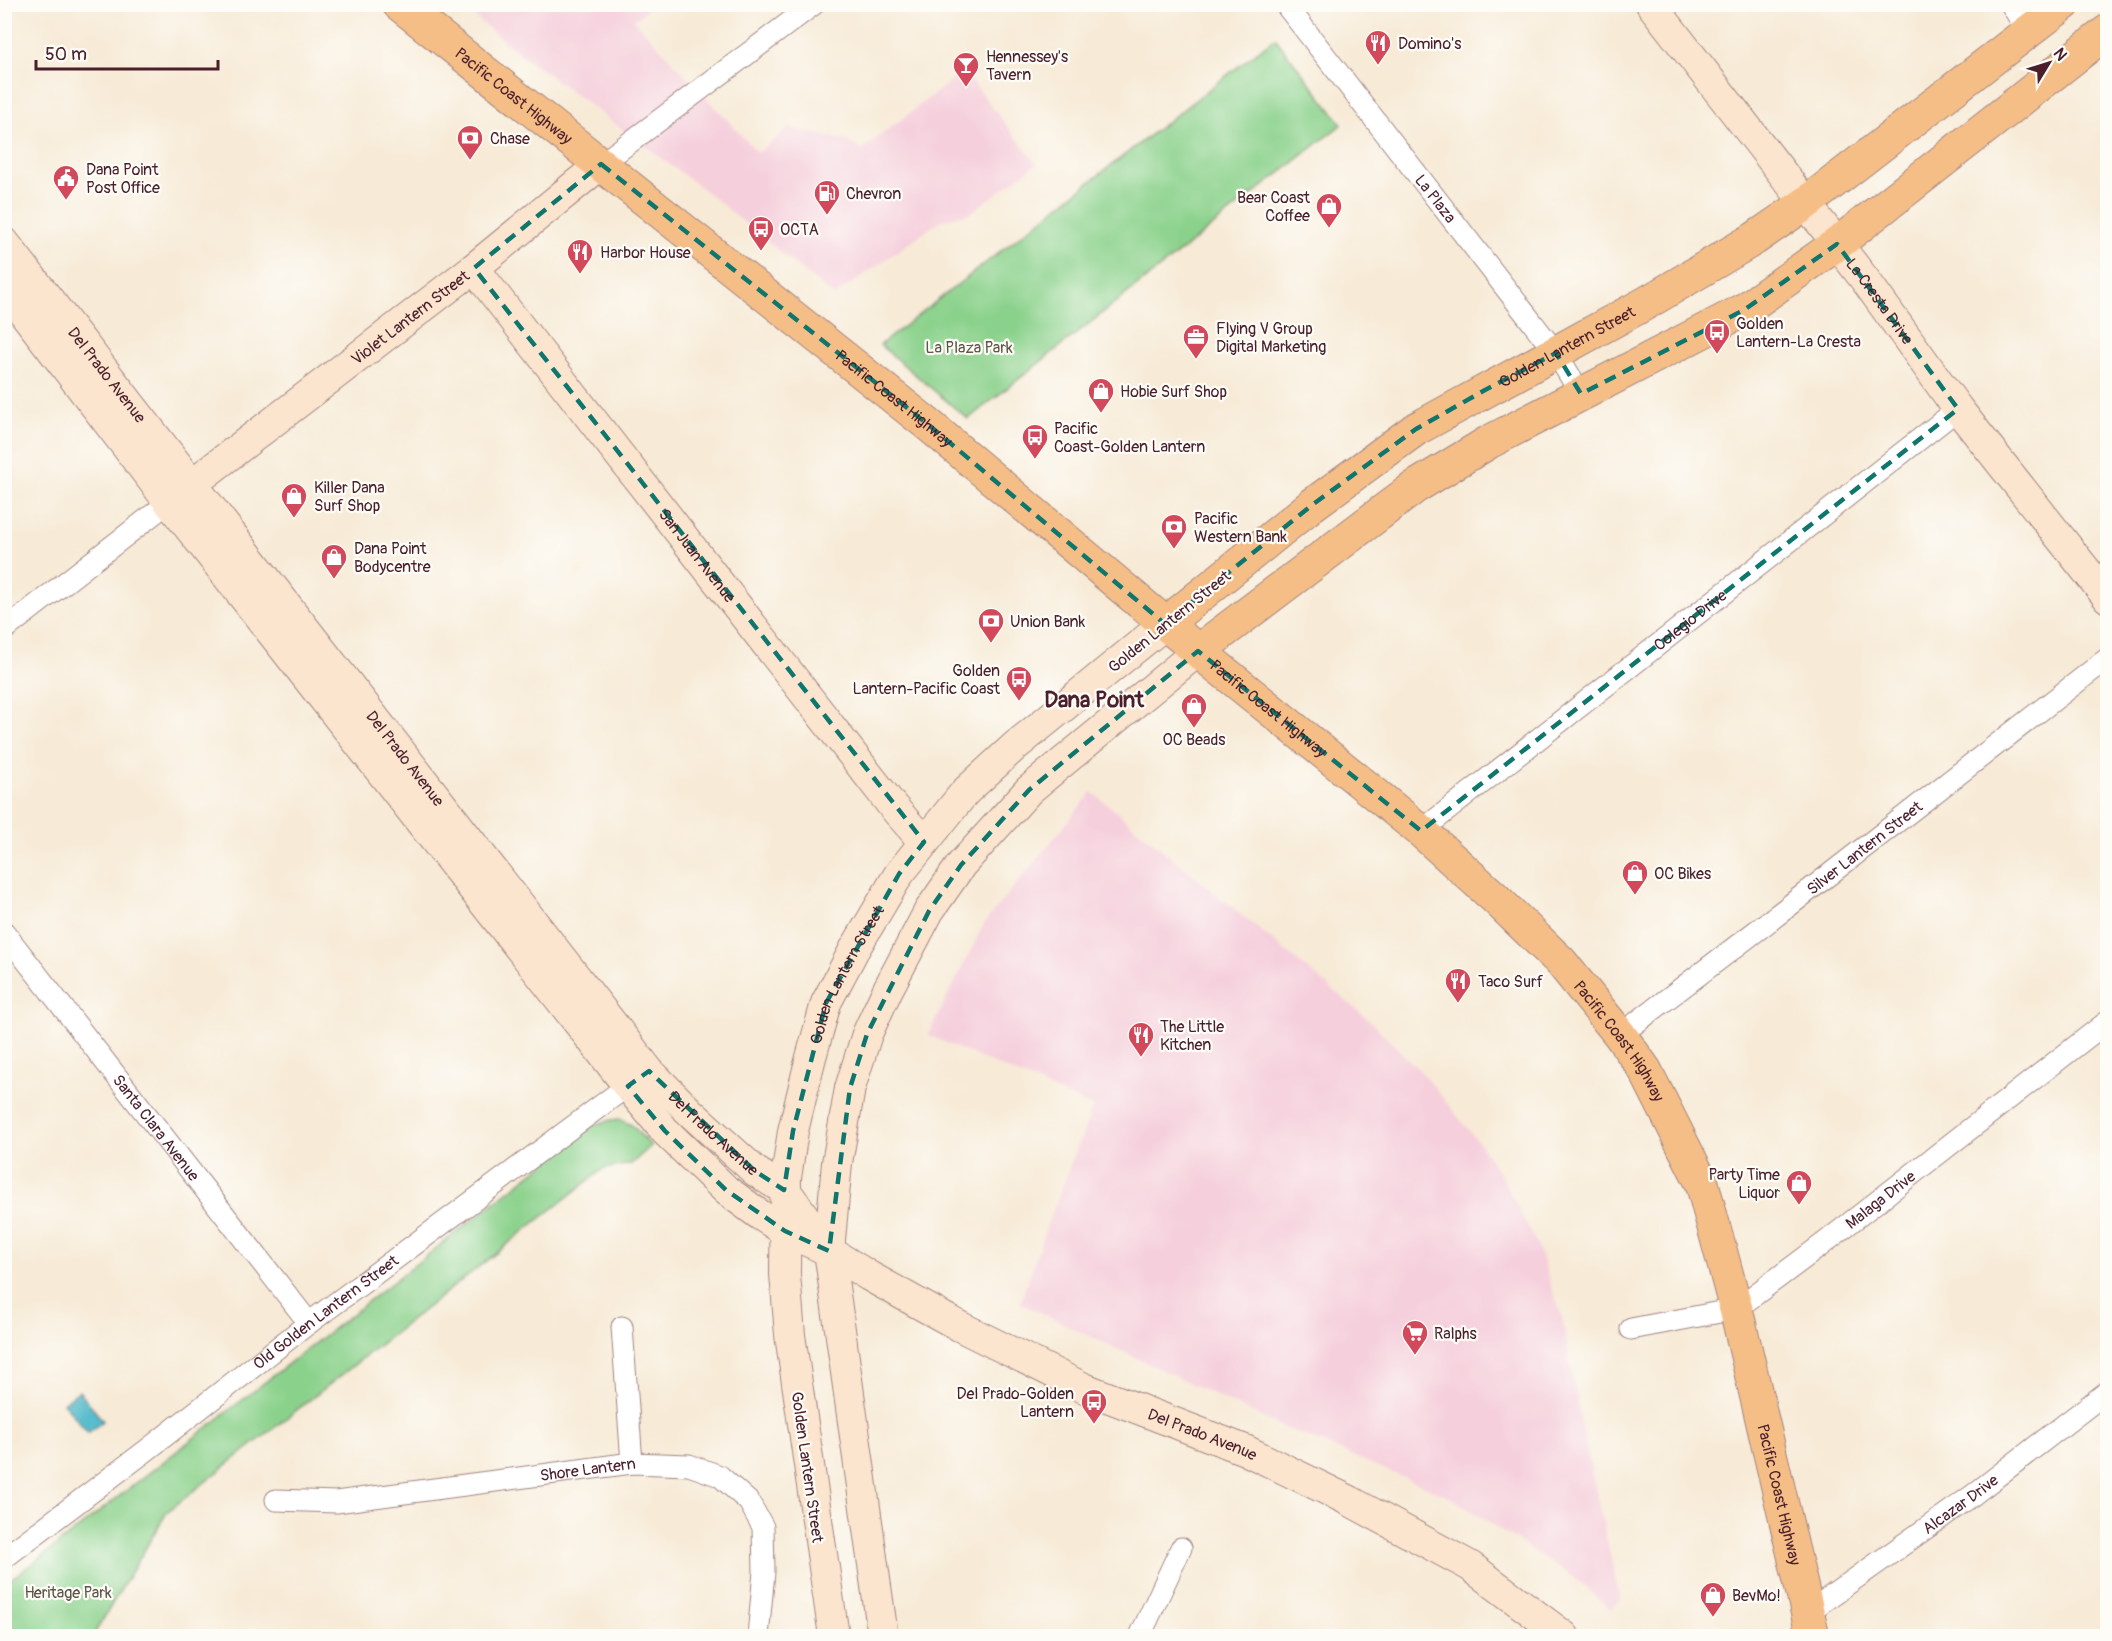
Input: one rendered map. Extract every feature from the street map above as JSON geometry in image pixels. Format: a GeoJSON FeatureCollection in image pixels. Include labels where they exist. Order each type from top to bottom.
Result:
{"type":"FeatureCollection","features":[{"type":"Feature","properties":{"kind":"main road","name":"Pacific Coast Highway"},"geometry":{"type":"LineString","coordinates":[[399,4],[930,426],[1165,624],[1421,831],[1561,962],[1645,1070],[1702,1183],[1736,1309],[1810,1625]]}},
{"type":"Feature","properties":{"kind":"main road","name":"La Cresta Drive"},"geometry":{"type":"LineString","coordinates":[[1651,4],[1837,244],[1958,409],[2108,598]]}},
{"type":"Feature","properties":{"kind":"main road","name":"Golden Lantern Street"},"geometry":{"type":"LineString","coordinates":[[834,1636],[789,1335],[785,1274],[786,1191],[793,1131],[826,1003],[899,874],[965,792],[1014,747],[1312,505],[1416,429],[1648,302],[1754,239],[1805,204],[2064,4]]}},
{"type":"Feature","properties":{"kind":"main road"},"geometry":{"type":"LineString","coordinates":[[1970,138],[1971,120],[1979,111],[2108,8]]}},
{"type":"Feature","properties":{"kind":"main road"},"geometry":{"type":"LineString","coordinates":[[883,1636],[829,1251],[837,1162],[850,1088],[867,1034],[929,910],[961,865],[1029,790],[1198,651],[1415,487],[1489,442],[1743,310],[1837,244],[2108,31]]}},
{"type":"Feature","properties":{"kind":"main road"},"geometry":{"type":"LineString","coordinates":[[2028,33],[2040,63]]}},
{"type":"Feature","properties":{"kind":"main road","name":"Violet Lantern Street"},"geometry":{"type":"LineString","coordinates":[[180,493],[474,268],[600,164]]}},
{"type":"Feature","properties":{"kind":"main road","name":"Del Prado Avenue"},"geometry":{"type":"LineString","coordinates":[[4,242],[180,493]]}},
{"type":"Feature","properties":{"kind":"main road","name":"San Juan Avenue"},"geometry":{"type":"LineString","coordinates":[[474,268],[870,777],[924,842]]}},
{"type":"Feature","properties":{"kind":"main road","name":"Del Prado Avenue"},"geometry":{"type":"LineString","coordinates":[[4,287],[180,493],[639,1078],[665,1131],[726,1190],[785,1231],[829,1251],[959,1326],[1083,1388],[1245,1450],[1350,1501],[1470,1566],[1564,1636]]}},
{"type":"Feature","properties":{"kind":"main road","name":"Del Prado Avenue"},"geometry":{"type":"LineString","coordinates":[[639,1078],[690,1112],[754,1171],[786,1191],[829,1251]]}},
{"type":"Feature","properties":{"kind":"street","name":"Violet Lantern Street"},"geometry":{"type":"LineString","coordinates":[[600,164],[814,4]]}},
{"type":"Feature","properties":{"kind":"street","name":"La Plaza"},"geometry":{"type":"LineString","coordinates":[[1286,4],[1556,353],[1581,394]]}},
{"type":"Feature","properties":{"kind":"street"},"geometry":{"type":"LineString","coordinates":[[2011,4],[2028,33]]}},
{"type":"Feature","properties":{"kind":"street","name":"Colegio Drive"},"geometry":{"type":"LineString","coordinates":[[1421,831],[1958,409]]}},
{"type":"Feature","properties":{"kind":"street","name":"Violet Lantern Street"},"geometry":{"type":"LineString","coordinates":[[4,630],[180,493]]}},
{"type":"Feature","properties":{"kind":"street","name":"Silver Lantern Street"},"geometry":{"type":"LineString","coordinates":[[1620,1035],[2108,658]]}},
{"type":"Feature","properties":{"kind":"street","name":"Santa Clara Avenue"},"geometry":{"type":"LineString","coordinates":[[4,932],[309,1323]]}},
{"type":"Feature","properties":{"kind":"street","name":"Malaga Drive"},"geometry":{"type":"LineString","coordinates":[[1631,1329],[1736,1309],[1823,1244],[2108,1021]]}},
{"type":"Feature","properties":{"kind":"street","name":"Old Golden Lantern Street"},"geometry":{"type":"LineString","coordinates":[[4,1558],[309,1323],[639,1078]]}},
{"type":"Feature","properties":{"kind":"street"},"geometry":{"type":"LineString","coordinates":[[622,1327],[632,1463]]}},
{"type":"Feature","properties":{"kind":"street","name":"Alcazar Drive"},"geometry":{"type":"LineString","coordinates":[[1810,1625],[1935,1523],[2108,1391]]}},
{"type":"Feature","properties":{"kind":"street","name":"Shore Lantern"},"geometry":{"type":"LineString","coordinates":[[276,1500],[336,1502],[632,1463],[689,1465],[720,1476],[749,1502],[763,1527],[764,1572],[758,1636]]}},
{"type":"Feature","properties":{"kind":"street"},"geometry":{"type":"LineString","coordinates":[[1140,1636],[1181,1548]]}},
{"type":"Feature","properties":{"kind":"highlighted area"},"geometry":{"type":"Polygon","coordinates":[[[601,164],[930,426],[1165,624],[1312,505],[1416,429],[1556,353],[1581,394],[1744,310],[1837,244],[1958,409],[1421,831],[1198,651],[1029,790],[961,865],[929,911],[867,1034],[850,1088],[829,1251],[785,1231],[726,1190],[665,1131],[628,1086],[649,1071],[755,1171],[784,1190],[793,1131],[826,1003],[899,874],[924,842],[474,268],[601,164]]]}},
{"type":"Feature","properties":{"kind":"shaded area"},"geometry":{"type":"Polygon","coordinates":[[[460,5],[652,5],[634,20],[758,153],[789,128],[847,141],[862,150],[964,71],[1037,164],[970,213],[940,221],[834,296],[707,192],[510,46],[460,5]]]}},
{"type":"Feature","properties":{"kind":"shaded area"},"geometry":{"type":"Polygon","coordinates":[[[1092,792],[1368,1019],[1425,1076],[1480,1144],[1504,1181],[1537,1245],[1562,1317],[1582,1428],[1620,1600],[1611,1609],[1572,1576],[1450,1497],[1276,1424],[1020,1303],[1046,1228],[1093,1107],[928,1035],[985,922],[1092,792]]]}},
{"type":"Feature","properties":{"kind":"green space","name":"La Plaza Park"},"geometry":{"type":"Polygon","coordinates":[[[1275,38],[1342,124],[968,419],[880,345],[1275,38]]]}},
{"type":"Feature","properties":{"kind":"green space","name":"Heritage Park"},"geometry":{"type":"Polygon","coordinates":[[[619,1119],[632,1125],[651,1146],[631,1164],[603,1169],[167,1512],[93,1636],[5,1636],[5,1583],[39,1559],[591,1127],[619,1119]]]}},
{"type":"Feature","properties":{"kind":"water"},"geometry":{"type":"Polygon","coordinates":[[[79,1391],[103,1421],[88,1433],[63,1403],[79,1391]]]}},
{"type":"Feature","properties":{"kind":"place","name":"Domino's"},"geometry":{"type":"Point","coordinates":[1378,66]}},
{"type":"Feature","properties":{"kind":"place","name":"Hennessey's Tavern"},"geometry":{"type":"Point","coordinates":[966,88]}},
{"type":"Feature","properties":{"kind":"place","name":"Chase"},"geometry":{"type":"Point","coordinates":[470,161]}},
{"type":"Feature","properties":{"kind":"place","name":"Dana Point Post Office"},"geometry":{"type":"Point","coordinates":[66,201]}},
{"type":"Feature","properties":{"kind":"place","name":"Chevron"},"geometry":{"type":"Point","coordinates":[827,216]}},
{"type":"Feature","properties":{"kind":"place","name":"Bear Coast Coffee"},"geometry":{"type":"Point","coordinates":[1329,229]}},
{"type":"Feature","properties":{"kind":"place","name":"OCTA"},"geometry":{"type":"Point","coordinates":[761,252]}},
{"type":"Feature","properties":{"kind":"place","name":"Harbor House"},"geometry":{"type":"Point","coordinates":[580,275]}},
{"type":"Feature","properties":{"kind":"place","name":"Golden Lantern-La Cresta"},"geometry":{"type":"Point","coordinates":[1717,355]}},
{"type":"Feature","properties":{"kind":"place","name":"Flying V Group Digital Marketing"},"geometry":{"type":"Point","coordinates":[1196,360]}},
{"type":"Feature","properties":{"kind":"place","name":"Hobie Surf Shop"},"geometry":{"type":"Point","coordinates":[1101,414]}},
{"type":"Feature","properties":{"kind":"place","name":"Pacific Coast-Golden Lantern"},"geometry":{"type":"Point","coordinates":[1035,460]}},
{"type":"Feature","properties":{"kind":"place","name":"Killer Dana Surf Shop"},"geometry":{"type":"Point","coordinates":[294,519]}},
{"type":"Feature","properties":{"kind":"place","name":"Pacific Western Bank"},"geometry":{"type":"Point","coordinates":[1174,550]}},
{"type":"Feature","properties":{"kind":"place","name":"Dana Point Bodycentre"},"geometry":{"type":"Point","coordinates":[334,580]}},
{"type":"Feature","properties":{"kind":"place","name":"Union Bank"},"geometry":{"type":"Point","coordinates":[991,644]}},
{"type":"Feature","properties":{"kind":"place","name":"Golden Lantern-Pacific Coast"},"geometry":{"type":"Point","coordinates":[1019,702]}},
{"type":"Feature","properties":{"kind":"place","name":"OC Beads"},"geometry":{"type":"Point","coordinates":[1194,729]}},
{"type":"Feature","properties":{"kind":"place","name":"OC Bikes"},"geometry":{"type":"Point","coordinates":[1635,896]}},
{"type":"Feature","properties":{"kind":"place","name":"Taco Surf"},"geometry":{"type":"Point","coordinates":[1458,1004]}},
{"type":"Feature","properties":{"kind":"place","name":"The Little Kitchen"},"geometry":{"type":"Point","coordinates":[1141,1058]}},
{"type":"Feature","properties":{"kind":"place","name":"Party Time Liquor"},"geometry":{"type":"Point","coordinates":[1799,1206]}},
{"type":"Feature","properties":{"kind":"place","name":"Ralphs"},"geometry":{"type":"Point","coordinates":[1415,1356]}},
{"type":"Feature","properties":{"kind":"place","name":"Del Prado-Golden Lantern"},"geometry":{"type":"Point","coordinates":[1094,1425]}},
{"type":"Feature","properties":{"kind":"place","name":"BevMo!"},"geometry":{"type":"Point","coordinates":[1713,1618]}},
{"type":"Feature","properties":{"kind":"district","name":"Dana Point"},"geometry":{"type":"Point","coordinates":[1094,699]}}]}
